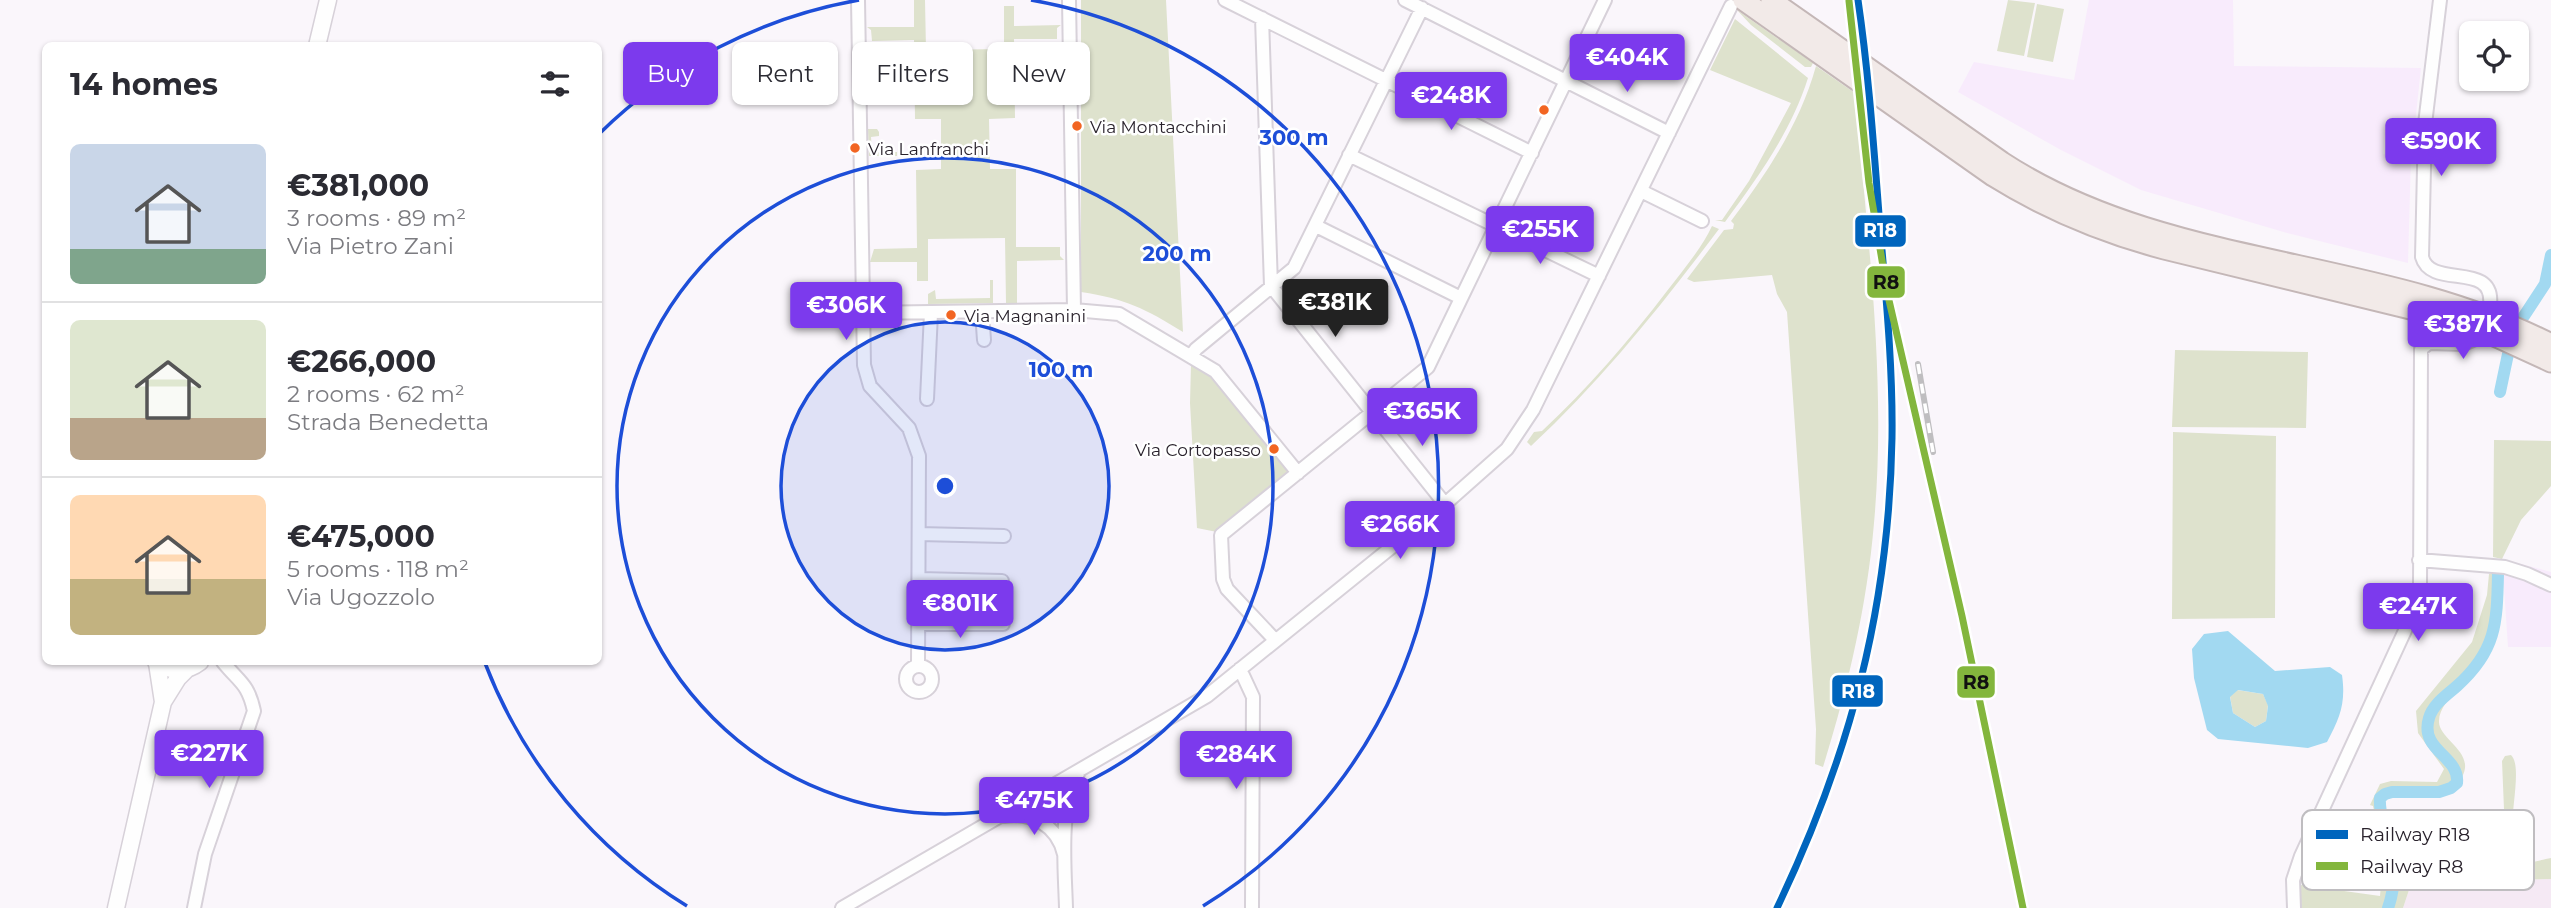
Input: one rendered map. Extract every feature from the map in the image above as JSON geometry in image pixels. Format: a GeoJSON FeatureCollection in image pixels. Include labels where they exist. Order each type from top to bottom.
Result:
{"type":"FeatureCollection","features":[{"type":"Feature","properties":{"kind":"highway"},"geometry":{"type":"LineString","coordinates":[[1771,0],[2052,208],[2119,235],[2176,252],[2443,317],[2499,338],[2551,362]]}},
{"type":"Feature","properties":{"kind":"highway"},"geometry":{"type":"LineString","coordinates":[[1737,3],[1997,169],[2124,221],[2445,301],[2503,321],[2551,344]]}},
{"type":"Feature","properties":{"kind":"main road"},"geometry":{"type":"LineString","coordinates":[[318,42],[328,0]]}},
{"type":"Feature","properties":{"kind":"main road"},"geometry":{"type":"LineString","coordinates":[[157,665],[163,702]]}},
{"type":"Feature","properties":{"kind":"main road"},"geometry":{"type":"LineString","coordinates":[[164,665],[177,670],[194,665]]}},
{"type":"Feature","properties":{"kind":"main road"},"geometry":{"type":"LineString","coordinates":[[116,908],[163,702],[178,678],[194,665]]}},
{"type":"Feature","properties":{"kind":"street"},"geometry":{"type":"LineString","coordinates":[[858,0],[864,365],[870,386],[909,428],[919,456],[918,665]]}},
{"type":"Feature","properties":{"kind":"street"},"geometry":{"type":"LineString","coordinates":[[1069,0],[1074,310]]}},
{"type":"Feature","properties":{"kind":"street"},"geometry":{"type":"LineString","coordinates":[[1225,0],[1532,153]]}},
{"type":"Feature","properties":{"kind":"street"},"geometry":{"type":"LineString","coordinates":[[1405,0],[1669,133]]}},
{"type":"Feature","properties":{"kind":"street"},"geometry":{"type":"LineString","coordinates":[[1275,640],[1227,589],[1223,579],[1220,535],[1428,367],[1605,0]]}},
{"type":"Feature","properties":{"kind":"street"},"geometry":{"type":"LineString","coordinates":[[2440,0],[2425,124],[2422,257],[2430,270],[2482,282],[2490,292],[2490,304]]}},
{"type":"Feature","properties":{"kind":"street"},"geometry":{"type":"LineString","coordinates":[[842,908],[1206,696],[1445,503],[1507,449],[1525,426],[1669,133],[1737,3]]}},
{"type":"Feature","properties":{"kind":"street"},"geometry":{"type":"LineString","coordinates":[[1191,356],[1294,268],[1422,8]]}},
{"type":"Feature","properties":{"kind":"street"},"geometry":{"type":"LineString","coordinates":[[1262,18],[1271,286],[1445,503]]}},
{"type":"Feature","properties":{"kind":"street"},"geometry":{"type":"LineString","coordinates":[[1349,155],[1599,276]]}},
{"type":"Feature","properties":{"kind":"street"},"geometry":{"type":"LineString","coordinates":[[1641,191],[1702,221]]}},
{"type":"Feature","properties":{"kind":"street"},"geometry":{"type":"LineString","coordinates":[[1316,226],[1461,298]]}},
{"type":"Feature","properties":{"kind":"street"},"geometry":{"type":"LineString","coordinates":[[862,313],[1074,310],[1119,314],[1215,371],[1298,473]]}},
{"type":"Feature","properties":{"kind":"street"},"geometry":{"type":"LineString","coordinates":[[927,400],[930,313]]}},
{"type":"Feature","properties":{"kind":"street"},"geometry":{"type":"LineString","coordinates":[[982,313],[984,340]]}},
{"type":"Feature","properties":{"kind":"street"},"geometry":{"type":"LineString","coordinates":[[2322,810],[2408,624],[2420,586],[2421,352],[2423,346],[2429,343],[2463,344],[2475,339]]}},
{"type":"Feature","properties":{"kind":"street"},"geometry":{"type":"LineString","coordinates":[[919,534],[1004,536]]}},
{"type":"Feature","properties":{"kind":"street"},"geometry":{"type":"LineString","coordinates":[[2419,560],[2505,567],[2527,573],[2551,585]]}},
{"type":"Feature","properties":{"kind":"street"},"geometry":{"type":"LineString","coordinates":[[920,579],[1002,581]]}},
{"type":"Feature","properties":{"kind":"street"},"geometry":{"type":"LineString","coordinates":[[918,624],[1003,624]]}},
{"type":"Feature","properties":{"kind":"street"},"geometry":{"type":"LineString","coordinates":[[194,665],[226,665],[241,678],[254,711],[205,854],[194,908]]}},
{"type":"Feature","properties":{"kind":"street"},"geometry":{"type":"LineString","coordinates":[[1241,669],[1253,698],[1252,908]]}},
{"type":"Feature","properties":{"kind":"street"},"geometry":{"type":"LineString","coordinates":[[1066,908],[1067,812],[1072,783],[1082,767]]}},
{"type":"Feature","properties":{"kind":"street"},"geometry":{"type":"LineString","coordinates":[[1040,792],[1059,798],[1067,812]]}},
{"type":"Feature","properties":{"kind":"street"},"geometry":{"type":"LineString","coordinates":[[1040,792],[1041,819]]}},
{"type":"Feature","properties":{"kind":"street"},"geometry":{"type":"LineString","coordinates":[[1000,816],[1024,815],[1041,819],[1062,845],[1065,861]]}},
{"type":"Feature","properties":{"kind":"street"},"geometry":{"type":"LineString","coordinates":[[2294,908],[2293,880],[2302,854]]}},
{"type":"Feature","properties":{"kind":"shaded area"},"geometry":{"type":"Polygon","coordinates":[[[2089,0],[2233,0],[2234,66],[2421,68],[2414,133],[2385,135],[2383,154],[2411,156],[2408,263],[2287,233],[2141,190],[2061,150],[1958,92],[1974,62],[2074,80],[2089,0]]]}},
{"type":"Feature","properties":{"kind":"shaded area"},"geometry":{"type":"Polygon","coordinates":[[[2502,559],[2551,572],[2551,647],[2508,647],[2502,559]]]}},
{"type":"Feature","properties":{"kind":"shaded area"},"geometry":{"type":"Polygon","coordinates":[[[2534,879],[2551,879],[2551,908],[2403,908],[2409,890],[2534,890],[2534,879]]]}},
{"type":"Feature","properties":{"kind":"green space"},"geometry":{"type":"Polygon","coordinates":[[[914,0],[925,0],[926,42],[872,41],[871,30],[867,27],[914,27],[914,0]]]}},
{"type":"Feature","properties":{"kind":"green space"},"geometry":{"type":"Polygon","coordinates":[[[1081,0],[1166,0],[1183,332],[1134,306],[1081,292],[1081,105],[1090,105],[1090,42],[1081,42],[1081,0]]]}},
{"type":"Feature","properties":{"kind":"green space"},"geometry":{"type":"Polygon","coordinates":[[[2008,0],[2035,3],[2024,56],[1997,51],[2008,0]]]}},
{"type":"Feature","properties":{"kind":"green space"},"geometry":{"type":"Polygon","coordinates":[[[2037,4],[2064,9],[2053,62],[2027,57],[2037,4]]]}},
{"type":"Feature","properties":{"kind":"green space"},"geometry":{"type":"Polygon","coordinates":[[[1004,6],[1014,6],[1014,26],[1061,25],[1057,28],[1057,39],[1014,39],[1014,42],[1004,42],[1004,6]]]}},
{"type":"Feature","properties":{"kind":"green space"},"geometry":{"type":"Polygon","coordinates":[[[1737,10],[1813,63],[1811,67],[1805,67],[1751,25],[1737,10]]]}},
{"type":"Feature","properties":{"kind":"green space"},"geometry":{"type":"Polygon","coordinates":[[[1735,19],[1808,78],[1783,135],[1725,222],[1715,220],[1722,220],[1749,181],[1791,103],[1710,70],[1735,19]]]}},
{"type":"Feature","properties":{"kind":"green space"},"geometry":{"type":"Polygon","coordinates":[[[973,49],[987,49],[987,105],[1015,105],[1015,118],[989,119],[990,169],[1016,169],[1016,247],[1060,247],[1060,256],[1064,260],[1017,261],[1017,303],[1006,303],[1005,238],[928,239],[928,281],[917,281],[917,262],[870,262],[874,249],[917,248],[916,170],[941,169],[941,119],[915,119],[915,105],[973,105],[973,49]]]}},
{"type":"Feature","properties":{"kind":"green space"},"geometry":{"type":"Polygon","coordinates":[[[1816,66],[1855,93],[1874,308],[1878,415],[1874,523],[1867,585],[1841,707],[1823,767],[1815,764],[1816,729],[1787,312],[1777,294],[1772,275],[1694,282],[1687,279],[1724,230],[1733,229],[1734,224],[1731,221],[1792,128],[1816,66]]]}},
{"type":"Feature","properties":{"kind":"green space"},"geometry":{"type":"Polygon","coordinates":[[[868,129],[877,129],[879,132],[879,136],[871,137],[872,152],[897,152],[897,156],[869,156],[868,129]]]}},
{"type":"Feature","properties":{"kind":"green space"},"geometry":{"type":"Polygon","coordinates":[[[1712,226],[1719,229],[1653,314],[1582,395],[1531,446],[1527,442],[1534,432],[1542,431],[1559,415],[1637,328],[1692,259],[1712,226]]]}},
{"type":"Feature","properties":{"kind":"green space"},"geometry":{"type":"Polygon","coordinates":[[[990,280],[993,280],[993,303],[928,304],[928,294],[935,290],[936,299],[990,298],[990,280]]]}},
{"type":"Feature","properties":{"kind":"green space"},"geometry":{"type":"Polygon","coordinates":[[[2175,350],[2308,352],[2306,428],[2172,427],[2175,350]]]}},
{"type":"Feature","properties":{"kind":"green space"},"geometry":{"type":"Polygon","coordinates":[[[1191,364],[1212,373],[1292,472],[1217,532],[1197,528],[1190,403],[1191,364]]]}},
{"type":"Feature","properties":{"kind":"green space"},"geometry":{"type":"Polygon","coordinates":[[[2173,432],[2276,436],[2275,618],[2172,619],[2173,432]]]}},
{"type":"Feature","properties":{"kind":"green space"},"geometry":{"type":"Polygon","coordinates":[[[2494,440],[2551,441],[2551,486],[2521,520],[2502,559],[2493,557],[2494,440]]]}},
{"type":"Feature","properties":{"kind":"green space"},"geometry":{"type":"Polygon","coordinates":[[[2489,574],[2493,574],[2491,625],[2482,654],[2467,672],[2438,697],[2426,716],[2425,736],[2451,772],[2453,779],[2445,786],[2433,789],[2394,787],[2384,790],[2377,796],[2376,810],[2374,810],[2370,805],[2380,784],[2391,781],[2437,782],[2444,769],[2418,733],[2416,711],[2472,642],[2487,595],[2489,574]]]}},
{"type":"Feature","properties":{"kind":"green space"},"geometry":{"type":"Polygon","coordinates":[[[2458,688],[2443,707],[2439,721],[2440,728],[2464,760],[2462,777],[2457,766],[2435,743],[2431,726],[2438,710],[2458,688]]]}},
{"type":"Feature","properties":{"kind":"green space"},"geometry":{"type":"Polygon","coordinates":[[[2237,690],[2263,694],[2268,705],[2266,721],[2255,727],[2233,713],[2230,696],[2237,690]]]}},
{"type":"Feature","properties":{"kind":"green space"},"geometry":{"type":"Polygon","coordinates":[[[2511,755],[2515,763],[2513,810],[2504,810],[2502,761],[2505,756],[2511,755]]]}},
{"type":"Feature","properties":{"kind":"green space"},"geometry":{"type":"Polygon","coordinates":[[[2551,858],[2551,879],[2534,879],[2534,862],[2551,858]]]}},
{"type":"Feature","properties":{"kind":"green space"},"geometry":{"type":"Polygon","coordinates":[[[2301,885],[2302,890],[2337,890],[2380,896],[2381,890],[2390,890],[2384,908],[2299,908],[2301,885]]]}},
{"type":"Feature","properties":{"kind":"green space"},"geometry":{"type":"Polygon","coordinates":[[[2397,890],[2409,890],[2403,908],[2392,908],[2397,890]]]}},
{"type":"Feature","properties":{"kind":"water"},"geometry":{"type":"Polygon","coordinates":[[[2228,631],[2275,671],[2330,667],[2342,675],[2341,710],[2327,742],[2308,748],[2218,739],[2207,730],[2194,678],[2192,649],[2204,634],[2228,631]],[[2238,690],[2230,697],[2233,713],[2255,727],[2266,721],[2268,706],[2263,694],[2238,690]]]}},
{"type":"Feature","properties":{"kind":"waterway"},"geometry":{"type":"LineString","coordinates":[[2524,316],[2545,284],[2551,255]]}},
{"type":"Feature","properties":{"kind":"waterway"},"geometry":{"type":"LineString","coordinates":[[2500,392],[2508,354]]}},
{"type":"Feature","properties":{"kind":"waterway"},"geometry":{"type":"LineString","coordinates":[[2381,810],[2380,798],[2385,794],[2439,792],[2457,783],[2452,766],[2430,738],[2427,729],[2429,718],[2437,704],[2480,661],[2487,648],[2495,622],[2498,574]]}},
{"type":"Feature","properties":{"kind":"waterway"},"geometry":{"type":"LineString","coordinates":[[2388,908],[2393,890]]}},
{"type":"Feature","properties":{"kind":"railway"},"geometry":{"type":"LineString","coordinates":[[1918,364],[1933,452]]}},
{"type":"Feature","properties":{"kind":"rail line","name":"R18"},"geometry":{"type":"LineString","coordinates":[[1777,908],[1825,794],[1861,680],[1874,622],[1889,501],[1892,438],[1889,332],[1871,113],[1858,0]]}},
{"type":"Feature","properties":{"kind":"rail line","name":"R8"},"geometry":{"type":"LineString","coordinates":[[1849,1],[1869,183],[1888,296],[1962,616],[2023,908]]}},
{"type":"Feature","properties":{"kind":"place","name":"Via Montacchini"},"geometry":{"type":"Point","coordinates":[1077,126]}},
{"type":"Feature","properties":{"kind":"place","name":"Via Lanfranchi"},"geometry":{"type":"Point","coordinates":[855,148]}},
{"type":"Feature","properties":{"kind":"place","name":"Via Magnanini"},"geometry":{"type":"Point","coordinates":[951,315]}},
{"type":"Feature","properties":{"kind":"place","name":"Via Cortopasso"},"geometry":{"type":"Point","coordinates":[1274,449]}}]}
